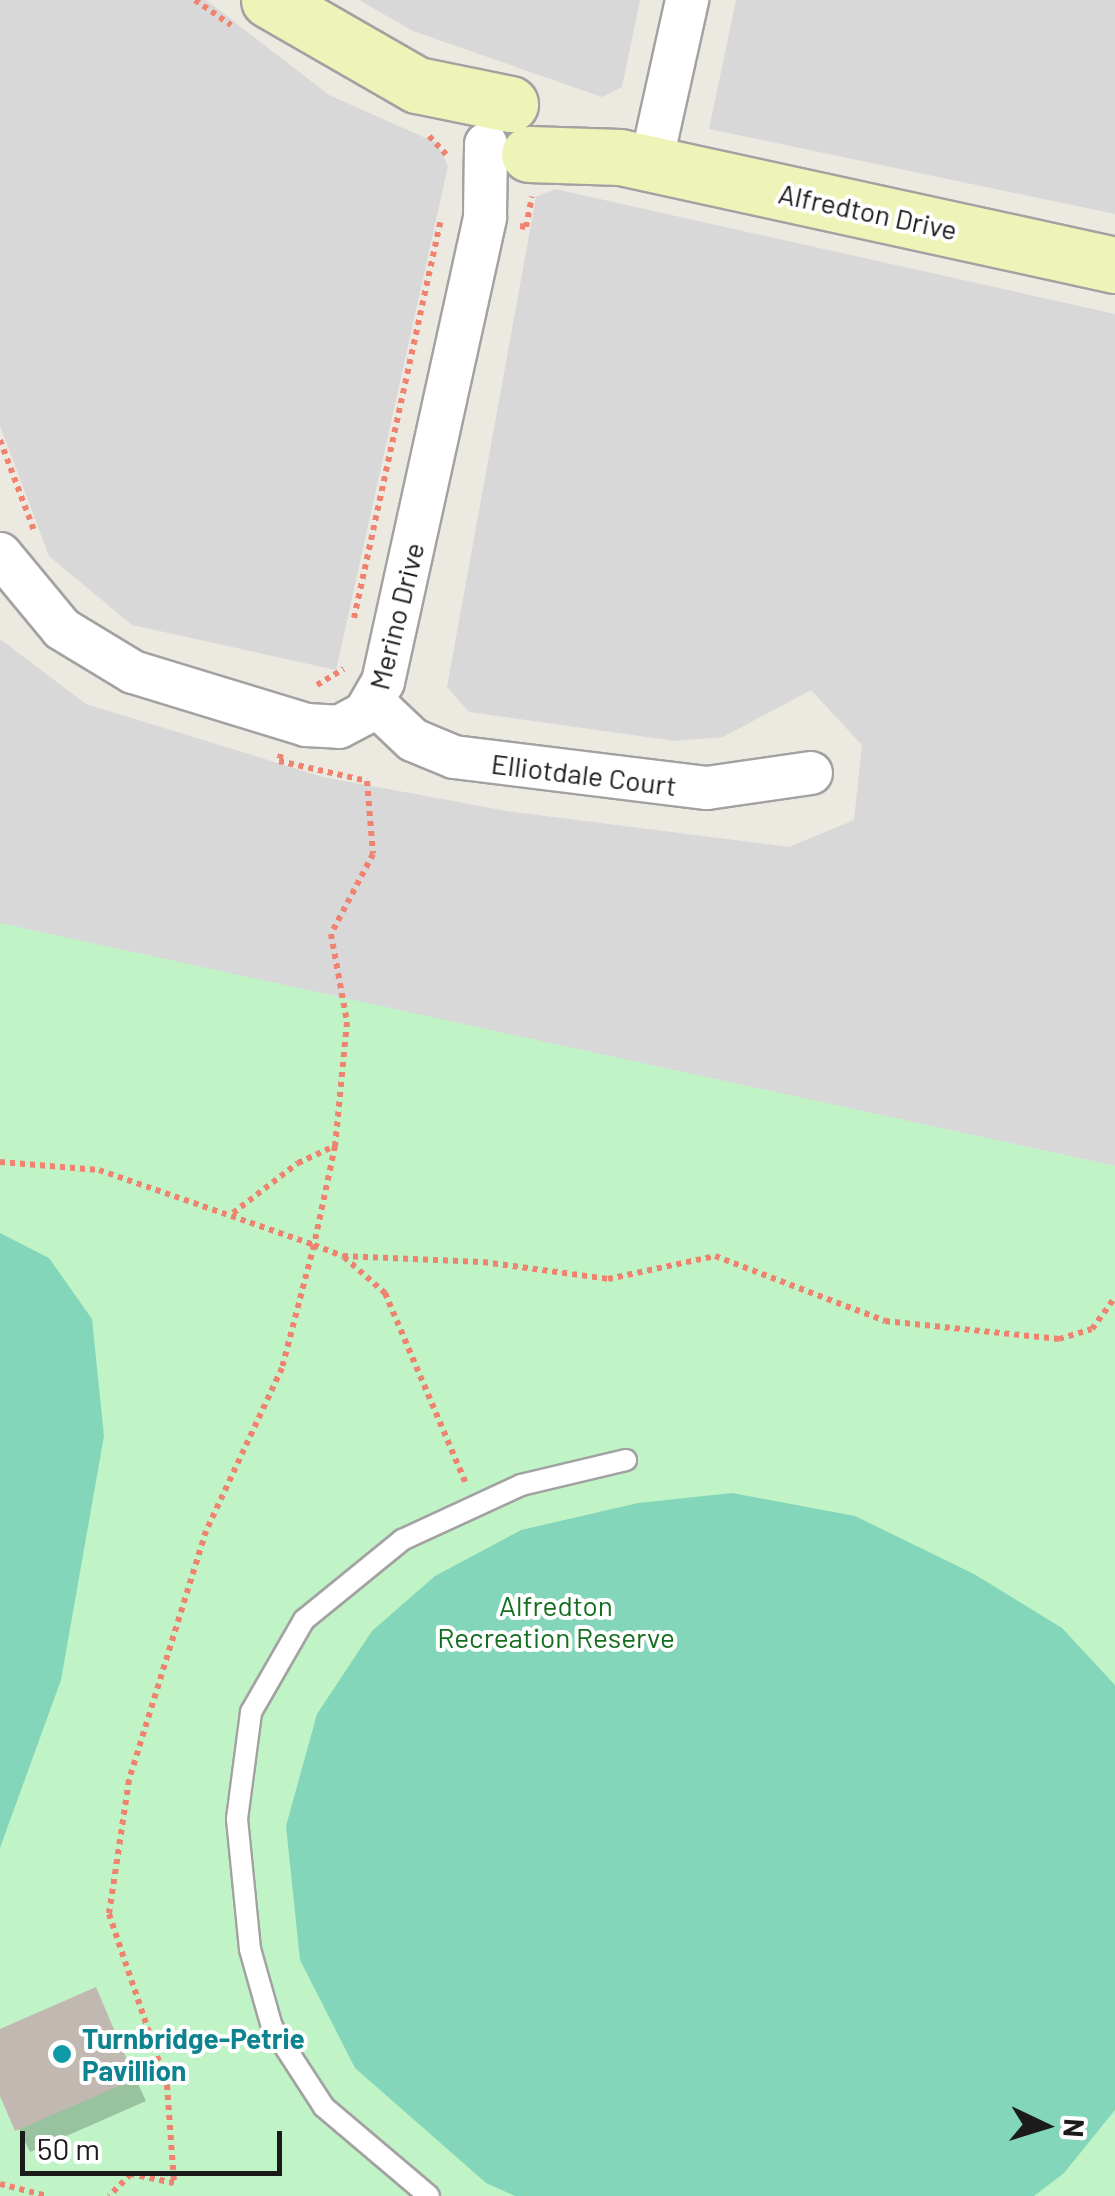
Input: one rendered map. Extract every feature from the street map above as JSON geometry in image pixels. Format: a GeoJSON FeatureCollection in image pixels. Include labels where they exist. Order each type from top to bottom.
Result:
{"type":"FeatureCollection","features":[{"type":"Feature","properties":{"kind":"street"},"geometry":{"type":"LineString","coordinates":[[269,0],[417,86],[511,134]]}},
{"type":"Feature","properties":{"kind":"street"},"geometry":{"type":"LineString","coordinates":[[636,160],[687,0]]}},
{"type":"Feature","properties":{"kind":"street","name":"Alfredton Drive"},"geometry":{"type":"LineString","coordinates":[[511,134],[1115,265]]}},
{"type":"Feature","properties":{"kind":"street","name":"Merino Drive"},"geometry":{"type":"LineString","coordinates":[[19,548],[62,628],[133,672],[327,728],[352,722],[374,703],[464,212],[511,134]]}},
{"type":"Feature","properties":{"kind":"street","name":"Elliotdale Court"},"geometry":{"type":"LineString","coordinates":[[374,703],[413,740],[454,757],[688,788],[811,773]]}},
{"type":"Feature","properties":{"kind":"lane"},"geometry":{"type":"LineString","coordinates":[[430,2196],[324,2107],[272,2027],[250,1949],[237,1819],[251,1712],[304,1620],[402,1540],[474,1502],[626,1460]]}},
{"type":"Feature","properties":{"kind":"path"},"geometry":{"type":"LineString","coordinates":[[351,632],[464,212]]}},
{"type":"Feature","properties":{"kind":"path"},"geometry":{"type":"LineString","coordinates":[[0,440],[19,548]]}},
{"type":"Feature","properties":{"kind":"path"},"geometry":{"type":"LineString","coordinates":[[304,681],[320,686],[343,671],[347,652]]}},
{"type":"Feature","properties":{"kind":"path"},"geometry":{"type":"LineString","coordinates":[[109,2196],[130,2174],[174,2184],[167,2085],[109,1914],[129,1780],[206,1531],[282,1368],[314,1245],[335,1146],[347,1022],[330,942],[372,862],[367,782]]}},
{"type":"Feature","properties":{"kind":"path"},"geometry":{"type":"LineString","coordinates":[[233,1213],[298,1163],[335,1146]]}},
{"type":"Feature","properties":{"kind":"path"},"geometry":{"type":"LineString","coordinates":[[0,1162],[99,1170],[233,1213],[343,1256],[368,1272],[394,1311],[474,1502]]}},
{"type":"Feature","properties":{"kind":"path"},"geometry":{"type":"LineString","coordinates":[[343,1256],[483,1262],[608,1279],[715,1256],[885,1321],[1060,1338],[1092,1329],[1115,1297]]}},
{"type":"Feature","properties":{"kind":"path"},"geometry":{"type":"LineString","coordinates":[[0,2184],[47,2196]]}},
{"type":"Feature","properties":{"kind":"shaded area"},"geometry":{"type":"Polygon","coordinates":[[[0,0],[206,0],[329,95],[437,143],[448,166],[336,670],[132,625],[49,556],[0,426],[0,0]]]}},
{"type":"Feature","properties":{"kind":"shaded area"},"geometry":{"type":"Polygon","coordinates":[[[359,0],[640,0],[622,87],[602,97],[413,31],[359,0]]]}},
{"type":"Feature","properties":{"kind":"shaded area"},"geometry":{"type":"Polygon","coordinates":[[[736,0],[1115,0],[1115,214],[709,129],[736,0]]]}},
{"type":"Feature","properties":{"kind":"shaded area"},"geometry":{"type":"Polygon","coordinates":[[[555,189],[1115,314],[1115,1166],[0,925],[0,639],[86,704],[323,777],[507,811],[789,847],[854,820],[862,745],[811,690],[723,737],[675,741],[469,712],[447,687],[536,197],[555,189]]]}},
{"type":"Feature","properties":{"kind":"green space","name":"Alfredton Recreation Reserve"},"geometry":{"type":"Polygon","coordinates":[[[0,923],[1115,1166],[1115,2196],[0,2196],[0,923]]]}},
{"type":"Feature","properties":{"kind":"green space"},"geometry":{"type":"Polygon","coordinates":[[[0,1233],[49,1258],[92,1319],[104,1436],[61,1680],[0,1848],[0,1233]]]}},
{"type":"Feature","properties":{"kind":"green space"},"geometry":{"type":"Polygon","coordinates":[[[732,1493],[855,1516],[974,1574],[1062,1628],[1115,1685],[1115,2110],[1064,2173],[1034,2196],[515,2196],[486,2183],[355,2068],[300,1960],[286,1826],[317,1714],[372,1631],[435,1576],[521,1530],[638,1503],[732,1493]]]}},
{"type":"Feature","properties":{"kind":"building","name":"Turnbridge-Petrie Pavillion"},"geometry":{"type":"Polygon","coordinates":[[[96,1987],[135,2079],[15,2131],[0,2096],[0,2029],[96,1987]]]}},
{"type":"Feature","properties":{"kind":"place","name":"Turnbridge-Petrie Pavillion"},"geometry":{"type":"Point","coordinates":[62,2054]}}]}
